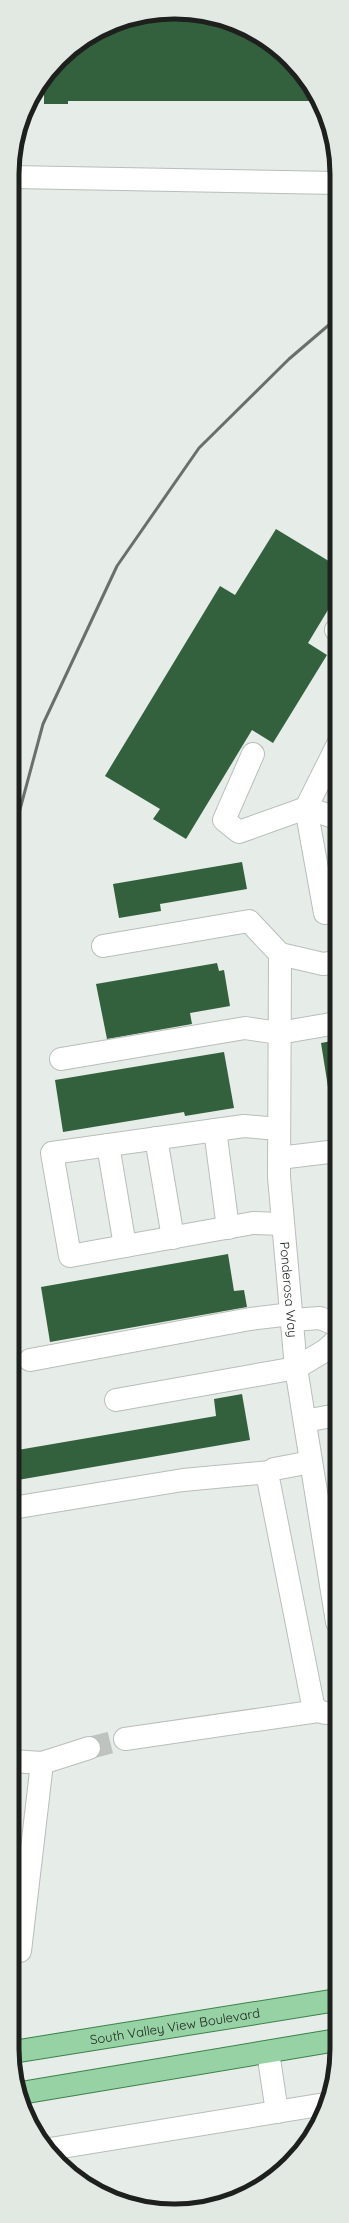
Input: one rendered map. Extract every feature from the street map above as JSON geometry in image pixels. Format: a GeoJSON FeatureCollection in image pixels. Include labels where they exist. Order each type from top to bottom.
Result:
{"type":"FeatureCollection","features":[{"type":"Feature","properties":{"kind":"main road","name":"South Valley View Boulevard"},"geometry":{"type":"LineString","coordinates":[[19,2051],[330,2001]]}},
{"type":"Feature","properties":{"kind":"main road"},"geometry":{"type":"LineString","coordinates":[[25,2092],[330,2041]]}},
{"type":"Feature","properties":{"kind":"street"},"geometry":{"type":"LineString","coordinates":[[19,177],[330,183]]}},
{"type":"Feature","properties":{"kind":"street"},"geometry":{"type":"LineString","coordinates":[[253,754],[224,820],[239,832],[306,808],[330,816]]}},
{"type":"Feature","properties":{"kind":"street"},"geometry":{"type":"LineString","coordinates":[[330,760],[306,808],[325,913],[330,912]]}},
{"type":"Feature","properties":{"kind":"street"},"geometry":{"type":"LineString","coordinates":[[103,946],[249,921],[280,954],[323,964],[330,963]]}},
{"type":"Feature","properties":{"kind":"street","name":"Ponderosa Way"},"geometry":{"type":"LineString","coordinates":[[280,954],[279,1158],[283,1224],[296,1368],[330,1579]]}},
{"type":"Feature","properties":{"kind":"street"},"geometry":{"type":"LineString","coordinates":[[61,1059],[245,1028],[279,1033],[330,1024]]}},
{"type":"Feature","properties":{"kind":"street"},"geometry":{"type":"LineString","coordinates":[[279,1129],[244,1126],[52,1153],[70,1256],[253,1223],[283,1224]]}},
{"type":"Feature","properties":{"kind":"street"},"geometry":{"type":"LineString","coordinates":[[215,1130],[228,1228]]}},
{"type":"Feature","properties":{"kind":"street"},"geometry":{"type":"LineString","coordinates":[[156,1138],[173,1238]]}},
{"type":"Feature","properties":{"kind":"street"},"geometry":{"type":"LineString","coordinates":[[108,1145],[125,1246]]}},
{"type":"Feature","properties":{"kind":"street"},"geometry":{"type":"LineString","coordinates":[[279,1158],[330,1152]]}},
{"type":"Feature","properties":{"kind":"street"},"geometry":{"type":"LineString","coordinates":[[30,1360],[250,1319],[292,1317],[320,1318],[330,1322]]}},
{"type":"Feature","properties":{"kind":"street"},"geometry":{"type":"LineString","coordinates":[[116,1400],[296,1368],[330,1346]]}},
{"type":"Feature","properties":{"kind":"street"},"geometry":{"type":"LineString","coordinates":[[305,1421],[330,1416]]}},
{"type":"Feature","properties":{"kind":"street"},"geometry":{"type":"LineString","coordinates":[[19,1507],[183,1480],[270,1472],[274,1469],[311,1462]]}},
{"type":"Feature","properties":{"kind":"street"},"geometry":{"type":"LineString","coordinates":[[270,1472],[268,1478],[313,1705],[327,1712]]}},
{"type":"Feature","properties":{"kind":"street"},"geometry":{"type":"LineString","coordinates":[[125,1739],[327,1712]]}},
{"type":"Feature","properties":{"kind":"street"},"geometry":{"type":"LineString","coordinates":[[19,1761],[42,1763],[89,1748]]}},
{"type":"Feature","properties":{"kind":"street"},"geometry":{"type":"LineString","coordinates":[[19,1950],[42,1763]]}},
{"type":"Feature","properties":{"kind":"street"},"geometry":{"type":"LineString","coordinates":[[268,2052],[277,2112]]}},
{"type":"Feature","properties":{"kind":"street"},"geometry":{"type":"LineString","coordinates":[[55,2148],[319,2105]]}},
{"type":"Feature","properties":{"kind":"building"},"geometry":{"type":"Polygon","coordinates":[[[164,19],[185,19],[215,24],[243,35],[261,45],[291,72],[304,88],[311,101],[68,101],[68,104],[44,104],[45,88],[72,58],[88,45],[125,27],[164,19]]]}},
{"type":"Feature","properties":{"kind":"building"},"geometry":{"type":"Polygon","coordinates":[[[276,529],[330,562],[330,607],[308,643],[327,655],[273,743],[252,730],[186,839],[153,819],[160,809],[105,776],[220,586],[235,595],[276,529]]]}},
{"type":"Feature","properties":{"kind":"building"},"geometry":{"type":"Polygon","coordinates":[[[242,862],[247,889],[160,904],[161,911],[119,918],[113,884],[242,862]]]}},
{"type":"Feature","properties":{"kind":"building"},"geometry":{"type":"Polygon","coordinates":[[[217,963],[219,971],[224,970],[230,1006],[190,1013],[192,1024],[107,1039],[96,984],[217,963]]]}},
{"type":"Feature","properties":{"kind":"building"},"geometry":{"type":"Polygon","coordinates":[[[330,1041],[330,1087],[328,1087],[321,1043],[330,1041]]]}},
{"type":"Feature","properties":{"kind":"building"},"geometry":{"type":"Polygon","coordinates":[[[224,1052],[234,1108],[185,1116],[184,1112],[63,1132],[55,1080],[224,1052]]]}},
{"type":"Feature","properties":{"kind":"building"},"geometry":{"type":"Polygon","coordinates":[[[228,1254],[234,1291],[244,1290],[247,1307],[50,1342],[41,1287],[228,1254]]]}},
{"type":"Feature","properties":{"kind":"building"},"geometry":{"type":"Polygon","coordinates":[[[242,1394],[250,1440],[19,1480],[19,1450],[216,1416],[214,1399],[242,1394]]]}},
{"type":"Feature","properties":{"kind":"tunnel"},"geometry":{"type":"LineString","coordinates":[[89,1748],[125,1739]]}},
{"type":"Feature","properties":{"kind":"railway"},"geometry":{"type":"LineString","coordinates":[[19,813],[43,724],[117,566],[199,448],[289,359],[330,324]]}}]}
